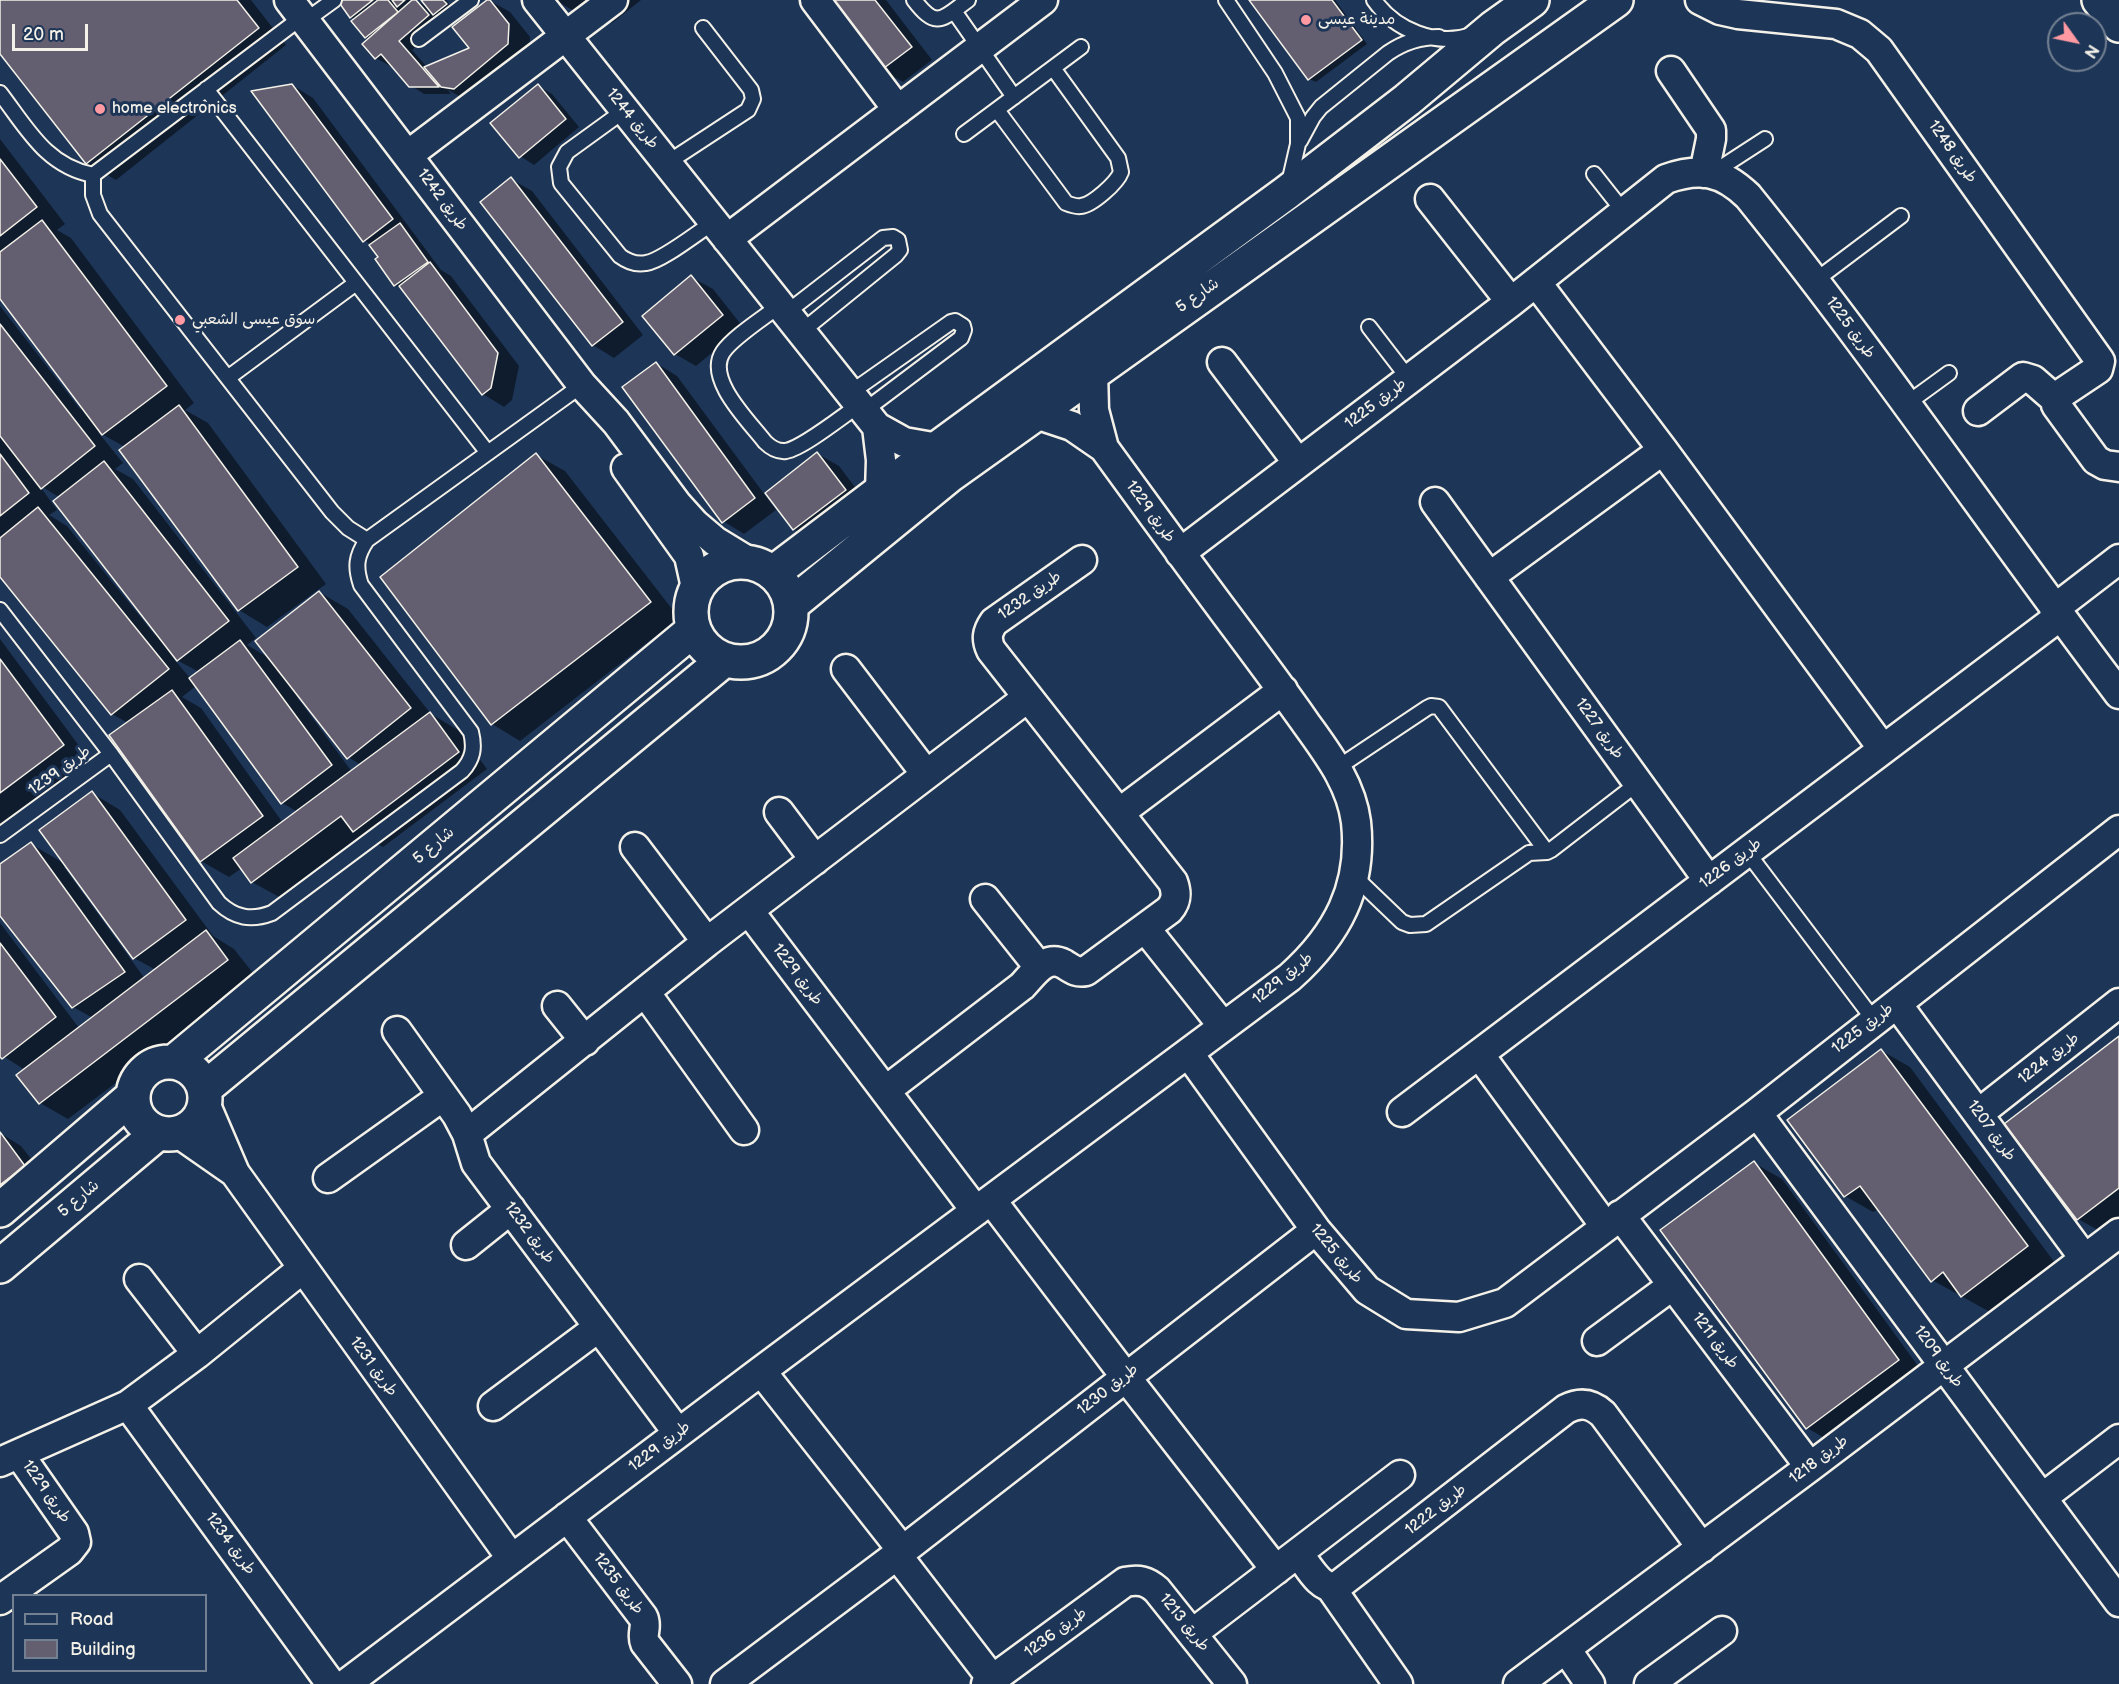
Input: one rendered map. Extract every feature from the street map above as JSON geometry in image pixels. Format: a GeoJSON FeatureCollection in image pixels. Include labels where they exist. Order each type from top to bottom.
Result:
{"type":"FeatureCollection","features":[{"type":"Feature","properties":{"kind":"street","name":"طريق 1244"},"geometry":{"type":"LineString","coordinates":[[537,0],[863,409],[904,442],[938,448]]}},
{"type":"Feature","properties":{"kind":"street"},"geometry":{"type":"LineString","coordinates":[[408,155],[613,0]]}},
{"type":"Feature","properties":{"kind":"street"},"geometry":{"type":"LineString","coordinates":[[815,0],[898,110]]}},
{"type":"Feature","properties":{"kind":"street"},"geometry":{"type":"LineString","coordinates":[[720,230],[898,110],[1043,0]]}},
{"type":"Feature","properties":{"kind":"street","name":"شارع 5"},"geometry":{"type":"LineString","coordinates":[[790,605],[950,475],[1616,0]]}},
{"type":"Feature","properties":{"kind":"street","name":"طريق 1248"},"geometry":{"type":"LineString","coordinates":[[1700,0],[1720,10],[1836,24],[1860,34],[1879,50],[2100,361],[2098,369],[2056,399]]}},
{"type":"Feature","properties":{"kind":"street","name":"طريق 1248"},"geometry":{"type":"LineString","coordinates":[[1725,0],[1757,16]]}},
{"type":"Feature","properties":{"kind":"street"},"geometry":{"type":"LineString","coordinates":[[2099,0],[2119,25]]}},
{"type":"Feature","properties":{"kind":"street","name":"شارع 5"},"geometry":{"type":"LineString","coordinates":[[762,568],[880,492],[1286,193],[1407,100],[1527,2]]}},
{"type":"Feature","properties":{"kind":"street","name":"طريق 1242"},"geometry":{"type":"LineString","coordinates":[[299,13],[582,385],[616,422],[677,504],[715,541],[762,568]]}},
{"type":"Feature","properties":{"kind":"street"},"geometry":{"type":"LineString","coordinates":[[1671,71],[1711,130],[1708,173]]}},
{"type":"Feature","properties":{"kind":"street","name":"طريق 1225"},"geometry":{"type":"LineString","coordinates":[[1180,553],[1511,302],[1666,179],[1680,174],[1708,173],[1738,186],[1816,280],[1905,405],[2119,694]]}},
{"type":"Feature","properties":{"kind":"street"},"geometry":{"type":"LineString","coordinates":[[1430,199],[1511,302]]}},
{"type":"Feature","properties":{"kind":"street"},"geometry":{"type":"LineString","coordinates":[[1536,282],[1883,749]]}},
{"type":"Feature","properties":{"kind":"street"},"geometry":{"type":"LineString","coordinates":[[1222,362],[1298,463]]}},
{"type":"Feature","properties":{"kind":"street","name":"طريق 1229"},"geometry":{"type":"LineString","coordinates":[[1093,371],[1094,410],[1104,448]]}},
{"type":"Feature","properties":{"kind":"street"},"geometry":{"type":"LineString","coordinates":[[1978,411],[2023,377],[2030,378],[2056,399],[2056,405],[2096,460],[2105,465],[2119,467]]}},
{"type":"Feature","properties":{"kind":"street","name":"طريق 1242"},"geometry":{"type":"LineString","coordinates":[[582,385],[597,427],[689,556],[695,583],[693,596]]}},
{"type":"Feature","properties":{"kind":"street"},"geometry":{"type":"LineString","coordinates":[[863,409],[881,460],[880,492]]}},
{"type":"Feature","properties":{"kind":"street","name":"طريق 1229"},"geometry":{"type":"LineString","coordinates":[[346,1684],[678,1433],[1290,977],[1312,957],[1332,930],[1346,904],[1354,876],[1357,851],[1356,821],[1349,792],[1337,768],[1283,690],[1104,448],[1072,426],[1036,414]]}},
{"type":"Feature","properties":{"kind":"street"},"geometry":{"type":"LineString","coordinates":[[1489,577],[1663,450]]}},
{"type":"Feature","properties":{"kind":"street","name":"طريق 1227"},"geometry":{"type":"LineString","coordinates":[[1435,502],[1709,881]]}},
{"type":"Feature","properties":{"kind":"street","name":"طريق 1232"},"geometry":{"type":"LineString","coordinates":[[1039,967],[1057,962],[1074,971],[1086,971],[1173,906],[1176,894],[1175,888],[1119,813],[1027,699],[991,650],[987,635],[994,622],[1082,560]]}},
{"type":"Feature","properties":{"kind":"street","name":"طريق 1226"},"geometry":{"type":"LineString","coordinates":[[1402,1112],[1883,749],[2057,612],[2119,560]]}},
{"type":"Feature","properties":{"kind":"street"},"geometry":{"type":"LineString","coordinates":[[733,562],[762,568],[781,582],[790,605],[791,620],[786,634],[767,656],[738,663],[724,660],[711,653],[700,643],[693,630],[691,608],[693,596],[702,580],[716,569],[733,562]]}},
{"type":"Feature","properties":{"kind":"street","name":"شارع 5"},"geometry":{"type":"LineString","coordinates":[[174,1062],[693,630]]}},
{"type":"Feature","properties":{"kind":"street"},"geometry":{"type":"LineString","coordinates":[[204,1096],[724,660]]}},
{"type":"Feature","properties":{"kind":"street"},"geometry":{"type":"LineString","coordinates":[[846,669],[926,774]]}},
{"type":"Feature","properties":{"kind":"street"},"geometry":{"type":"LineString","coordinates":[[1119,813],[1283,690]]}},
{"type":"Feature","properties":{"kind":"street"},"geometry":{"type":"LineString","coordinates":[[467,1134],[707,942],[1027,699]]}},
{"type":"Feature","properties":{"kind":"street"},"geometry":{"type":"LineString","coordinates":[[779,812],[815,860]]}},
{"type":"Feature","properties":{"kind":"street","name":"طريق 1225"},"geometry":{"type":"LineString","coordinates":[[1188,1054],[1316,1230],[1367,1290],[1406,1314],[1459,1317],[1505,1303],[1757,1113],[2119,830]]}},
{"type":"Feature","properties":{"kind":"street"},"geometry":{"type":"LineString","coordinates":[[635,847],[707,942]]}},
{"type":"Feature","properties":{"kind":"street"},"geometry":{"type":"LineString","coordinates":[[885,1091],[1015,992],[1039,967],[985,899]]}},
{"type":"Feature","properties":{"kind":"street","name":"طريق 1229"},"geometry":{"type":"LineString","coordinates":[[749,911],[885,1091],[984,1206]]}},
{"type":"Feature","properties":{"kind":"street"},"geometry":{"type":"LineString","coordinates":[[1145,928],[1223,1026]]}},
{"type":"Feature","properties":{"kind":"street"},"geometry":{"type":"LineString","coordinates":[[645,992],[744,1130]]}},
{"type":"Feature","properties":{"kind":"street","name":"طريق 1224"},"geometry":{"type":"LineString","coordinates":[[1978,1114],[2119,1003]]}},
{"type":"Feature","properties":{"kind":"street","name":"طريق 1207"},"geometry":{"type":"LineString","coordinates":[[1897,1004],[2084,1258]]}},
{"type":"Feature","properties":{"kind":"street"},"geometry":{"type":"LineString","coordinates":[[557,1006],[585,1041]]}},
{"type":"Feature","properties":{"kind":"street","name":"طريق 1232"},"geometry":{"type":"LineString","coordinates":[[397,1031],[457,1115],[467,1134],[476,1163],[678,1433]]}},
{"type":"Feature","properties":{"kind":"street"},"geometry":{"type":"LineString","coordinates":[[1479,1054],[1613,1220]]}},
{"type":"Feature","properties":{"kind":"street"},"geometry":{"type":"LineString","coordinates":[[174,1062],[193,1071],[200,1079],[204,1096],[200,1116],[194,1124],[187,1130],[168,1133],[145,1126],[138,1118],[133,1096],[138,1079],[150,1067],[174,1062]]}},
{"type":"Feature","properties":{"kind":"street"},"geometry":{"type":"LineString","coordinates":[[0,1210],[133,1096]]}},
{"type":"Feature","properties":{"kind":"street","name":"طريق 1231"},"geometry":{"type":"LineString","coordinates":[[204,1096],[235,1173],[512,1559]]}},
{"type":"Feature","properties":{"kind":"street"},"geometry":{"type":"LineString","coordinates":[[328,1178],[443,1096]]}},
{"type":"Feature","properties":{"kind":"street","name":"طريق 1209"},"geometry":{"type":"LineString","coordinates":[[1757,1113],[2119,1602]]}},
{"type":"Feature","properties":{"kind":"street","name":"شارع 5"},"geometry":{"type":"LineString","coordinates":[[0,1266],[168,1133]]}},
{"type":"Feature","properties":{"kind":"street","name":"طريق 1231"},"geometry":{"type":"LineString","coordinates":[[168,1133],[235,1173]]}},
{"type":"Feature","properties":{"kind":"street"},"geometry":{"type":"LineString","coordinates":[[984,1206],[1125,1376],[1276,1570]]}},
{"type":"Feature","properties":{"kind":"street"},"geometry":{"type":"LineString","coordinates":[[466,1245],[511,1209]]}},
{"type":"Feature","properties":{"kind":"street","name":"طريق 1211"},"geometry":{"type":"LineString","coordinates":[[1613,1220],[1673,1286],[1810,1467]]}},
{"type":"Feature","properties":{"kind":"street","name":"طريق 1230"},"geometry":{"type":"LineString","coordinates":[[725,1684],[1316,1230]]}},
{"type":"Feature","properties":{"kind":"street","name":"طريق 1218"},"geometry":{"type":"LineString","coordinates":[[1518,1684],[2119,1233]]}},
{"type":"Feature","properties":{"kind":"street"},"geometry":{"type":"LineString","coordinates":[[5,1459],[128,1405],[197,1354],[302,1269]]}},
{"type":"Feature","properties":{"kind":"street"},"geometry":{"type":"LineString","coordinates":[[139,1279],[197,1354]]}},
{"type":"Feature","properties":{"kind":"street"},"geometry":{"type":"LineString","coordinates":[[1597,1341],[1673,1286]]}},
{"type":"Feature","properties":{"kind":"street"},"geometry":{"type":"LineString","coordinates":[[493,1406],[599,1328]]}},
{"type":"Feature","properties":{"kind":"street"},"geometry":{"type":"LineString","coordinates":[[761,1371],[899,1552],[991,1682]]}},
{"type":"Feature","properties":{"kind":"street","name":"طريق 1222"},"geometry":{"type":"LineString","coordinates":[[1331,1588],[1339,1585],[1566,1409],[1581,1404],[1597,1408],[1603,1414],[1701,1548]]}},
{"type":"Feature","properties":{"kind":"street","name":"طريق 1234"},"geometry":{"type":"LineString","coordinates":[[128,1405],[331,1684]]}},
{"type":"Feature","properties":{"kind":"street"},"geometry":{"type":"LineString","coordinates":[[2042,1498],[2119,1439]]}},
{"type":"Feature","properties":{"kind":"street","name":"طريق 1229"},"geometry":{"type":"LineString","coordinates":[[0,1600],[69,1551],[76,1542],[74,1533],[5,1459]]}},
{"type":"Feature","properties":{"kind":"street"},"geometry":{"type":"LineString","coordinates":[[1193,1633],[1400,1475]]}},
{"type":"Feature","properties":{"kind":"street","name":"طريق 1235"},"geometry":{"type":"LineString","coordinates":[[567,1517],[643,1617],[646,1623],[643,1636],[645,1643],[677,1684]]}},
{"type":"Feature","properties":{"kind":"street"},"geometry":{"type":"LineString","coordinates":[[1298,1553],[1323,1584],[1331,1588],[1398,1684]]}},
{"type":"Feature","properties":{"kind":"street","name":"طريق 1213"},"geometry":{"type":"LineString","coordinates":[[1125,1582],[1143,1580],[1151,1584],[1232,1684]]}},
{"type":"Feature","properties":{"kind":"street","name":"طريق 1236"},"geometry":{"type":"LineString","coordinates":[[991,1682],[1125,1582]]}},
{"type":"Feature","properties":{"kind":"street"},"geometry":{"type":"LineString","coordinates":[[1649,1684],[1722,1631]]}},
{"type":"Feature","properties":{"kind":"street"},"geometry":{"type":"LineString","coordinates":[[1566,1648],[1590,1684]]}},
{"type":"Feature","properties":{"kind":"lane"},"geometry":{"type":"LineString","coordinates":[[93,176],[206,89],[299,13],[334,0]]}},
{"type":"Feature","properties":{"kind":"lane"},"geometry":{"type":"LineString","coordinates":[[419,39],[471,0]]}},
{"type":"Feature","properties":{"kind":"lane"},"geometry":{"type":"LineString","coordinates":[[914,0],[926,15],[932,18],[945,17],[968,0]]}},
{"type":"Feature","properties":{"kind":"lane"},"geometry":{"type":"LineString","coordinates":[[1226,0],[1275,73],[1298,118],[1298,144],[1286,193]]}},
{"type":"Feature","properties":{"kind":"lane"},"geometry":{"type":"LineString","coordinates":[[1374,0],[1402,26],[1415,34],[1439,38]]}},
{"type":"Feature","properties":{"kind":"lane"},"geometry":{"type":"LineString","coordinates":[[954,10],[1014,97]]}},
{"type":"Feature","properties":{"kind":"lane"},"geometry":{"type":"LineString","coordinates":[[667,163],[748,110],[752,103],[751,90],[704,28]]}},
{"type":"Feature","properties":{"kind":"lane"},"geometry":{"type":"LineString","coordinates":[[1298,144],[1321,107],[1396,47],[1415,39],[1463,38],[1493,28]]}},
{"type":"Feature","properties":{"kind":"lane"},"geometry":{"type":"LineString","coordinates":[[964,134],[1081,47]]}},
{"type":"Feature","properties":{"kind":"lane"},"geometry":{"type":"LineString","coordinates":[[997,110],[1066,203],[1079,207],[1086,205],[1113,185],[1121,172],[1118,158],[1053,68]]}},
{"type":"Feature","properties":{"kind":"lane"},"geometry":{"type":"LineString","coordinates":[[206,89],[488,453]]}},
{"type":"Feature","properties":{"kind":"lane"},"geometry":{"type":"LineString","coordinates":[[0,93],[48,153],[68,168],[93,176]]}},
{"type":"Feature","properties":{"kind":"lane"},"geometry":{"type":"LineString","coordinates":[[625,110],[567,152],[562,159],[559,175],[566,191],[620,256],[628,262],[637,264],[653,262],[720,230]]}},
{"type":"Feature","properties":{"kind":"lane"},"geometry":{"type":"LineString","coordinates":[[1708,173],[1765,139]]}},
{"type":"Feature","properties":{"kind":"lane"},"geometry":{"type":"LineString","coordinates":[[1594,174],[1624,212]]}},
{"type":"Feature","properties":{"kind":"lane"},"geometry":{"type":"LineString","coordinates":[[93,176],[93,195],[100,214],[332,512],[348,528],[367,540]]}},
{"type":"Feature","properties":{"kind":"lane"},"geometry":{"type":"LineString","coordinates":[[1816,280],[1901,216]]}},
{"type":"Feature","properties":{"kind":"lane"},"geometry":{"type":"LineString","coordinates":[[789,316],[883,238],[893,237],[898,240],[900,250],[896,255],[789,316],[729,344],[719,358],[718,374],[724,388],[765,442],[781,451],[795,448],[863,409],[961,338],[963,326],[956,321],[951,322],[863,409]]}},
{"type":"Feature","properties":{"kind":"lane"},"geometry":{"type":"LineString","coordinates":[[229,377],[356,283]]}},
{"type":"Feature","properties":{"kind":"lane"},"geometry":{"type":"LineString","coordinates":[[1369,327],[1409,379]]}},
{"type":"Feature","properties":{"kind":"lane"},"geometry":{"type":"LineString","coordinates":[[1905,405],[1949,374]]}},
{"type":"Feature","properties":{"kind":"lane"},"geometry":{"type":"LineString","coordinates":[[0,610],[111,754],[219,903],[227,911],[237,916],[249,918],[272,913],[462,771],[469,763],[473,753],[471,732],[361,585],[356,562],[360,550],[367,540],[582,385]]}},
{"type":"Feature","properties":{"kind":"lane"},"geometry":{"type":"LineString","coordinates":[[1337,768],[1427,708],[1439,707],[1547,852]]}},
{"type":"Feature","properties":{"kind":"lane","name":"طريق 1239"},"geometry":{"type":"LineString","coordinates":[[0,835],[111,754]]}},
{"type":"Feature","properties":{"kind":"lane"},"geometry":{"type":"LineString","coordinates":[[1354,876],[1402,922],[1418,926],[1434,920],[1529,853],[1547,852],[1638,783]]}},
{"type":"Feature","properties":{"kind":"lane"},"geometry":{"type":"LineString","coordinates":[[1747,852],[1874,1020]]}},
{"type":"Feature","properties":{"kind":"building","name":"home electronics"},"geometry":{"type":"Polygon","coordinates":[[[0,0],[237,0],[259,28],[86,164],[0,54],[0,0]]]}},
{"type":"Feature","properties":{"kind":"building"},"geometry":{"type":"Polygon","coordinates":[[[339,0],[373,0],[350,18],[339,0]]]}},
{"type":"Feature","properties":{"kind":"building"},"geometry":{"type":"Polygon","coordinates":[[[378,0],[388,0],[398,12],[365,38],[351,21],[378,0]]]}},
{"type":"Feature","properties":{"kind":"building"},"geometry":{"type":"Polygon","coordinates":[[[392,0],[405,0],[397,7],[392,0]]]}},
{"type":"Feature","properties":{"kind":"building"},"geometry":{"type":"Polygon","coordinates":[[[412,0],[416,0],[429,15],[399,41],[439,87],[409,87],[381,54],[375,59],[362,44],[412,0]]]}},
{"type":"Feature","properties":{"kind":"building"},"geometry":{"type":"Polygon","coordinates":[[[421,0],[443,0],[447,4],[433,15],[421,0]]]}},
{"type":"Feature","properties":{"kind":"building"},"geometry":{"type":"Polygon","coordinates":[[[490,0],[509,24],[508,44],[454,89],[441,87],[424,67],[469,48],[452,27],[490,0]]]}},
{"type":"Feature","properties":{"kind":"building"},"geometry":{"type":"Polygon","coordinates":[[[825,0],[875,0],[912,47],[880,71],[825,0]]]}},
{"type":"Feature","properties":{"kind":"building","name":"مدينة عيسى"},"geometry":{"type":"Polygon","coordinates":[[[1249,0],[1332,0],[1362,40],[1308,80],[1249,0]]]}},
{"type":"Feature","properties":{"kind":"building"},"geometry":{"type":"Polygon","coordinates":[[[292,84],[393,219],[363,242],[251,91],[292,84]]]}},
{"type":"Feature","properties":{"kind":"building"},"geometry":{"type":"Polygon","coordinates":[[[538,84],[566,119],[519,158],[490,123],[538,84]]]}},
{"type":"Feature","properties":{"kind":"building"},"geometry":{"type":"Polygon","coordinates":[[[0,159],[37,207],[0,236],[0,159]]]}},
{"type":"Feature","properties":{"kind":"building"},"geometry":{"type":"Polygon","coordinates":[[[511,177],[623,322],[592,346],[480,202],[511,177]]]}},
{"type":"Feature","properties":{"kind":"building"},"geometry":{"type":"Polygon","coordinates":[[[42,220],[167,386],[102,435],[0,299],[0,252],[42,220]]]}},
{"type":"Feature","properties":{"kind":"building"},"geometry":{"type":"Polygon","coordinates":[[[400,223],[428,262],[394,286],[375,259],[378,257],[369,245],[400,223]]]}},
{"type":"Feature","properties":{"kind":"building"},"geometry":{"type":"Polygon","coordinates":[[[430,262],[498,353],[491,388],[482,395],[399,286],[430,262]]]}},
{"type":"Feature","properties":{"kind":"building"},"geometry":{"type":"Polygon","coordinates":[[[691,275],[723,315],[674,355],[642,316],[691,275]]]}},
{"type":"Feature","properties":{"kind":"building"},"geometry":{"type":"Polygon","coordinates":[[[0,324],[95,446],[41,489],[0,436],[0,324]]]}},
{"type":"Feature","properties":{"kind":"building"},"geometry":{"type":"Polygon","coordinates":[[[656,362],[755,498],[722,523],[622,387],[656,362]]]}},
{"type":"Feature","properties":{"kind":"building"},"geometry":{"type":"Polygon","coordinates":[[[179,405],[298,567],[238,611],[119,450],[179,405]]]}},
{"type":"Feature","properties":{"kind":"building"},"geometry":{"type":"Polygon","coordinates":[[[817,452],[846,490],[793,530],[765,493],[817,452]]]}},
{"type":"Feature","properties":{"kind":"building"},"geometry":{"type":"Polygon","coordinates":[[[536,453],[651,602],[491,725],[380,577],[536,453]]]}},
{"type":"Feature","properties":{"kind":"building"},"geometry":{"type":"Polygon","coordinates":[[[0,454],[29,493],[0,516],[0,454]]]}},
{"type":"Feature","properties":{"kind":"building"},"geometry":{"type":"Polygon","coordinates":[[[104,461],[229,621],[177,661],[53,501],[104,461]]]}},
{"type":"Feature","properties":{"kind":"building"},"geometry":{"type":"Polygon","coordinates":[[[38,507],[169,669],[111,715],[0,577],[0,538],[38,507]]]}},
{"type":"Feature","properties":{"kind":"building"},"geometry":{"type":"Polygon","coordinates":[[[319,591],[411,708],[347,759],[255,641],[319,591]]]}},
{"type":"Feature","properties":{"kind":"building"},"geometry":{"type":"Polygon","coordinates":[[[240,640],[332,765],[281,804],[189,678],[240,640]]]}},
{"type":"Feature","properties":{"kind":"building"},"geometry":{"type":"Polygon","coordinates":[[[0,659],[64,745],[0,793],[0,659]]]}},
{"type":"Feature","properties":{"kind":"building"},"geometry":{"type":"Polygon","coordinates":[[[172,690],[263,816],[200,862],[109,735],[172,690]]]}},
{"type":"Feature","properties":{"kind":"building"},"geometry":{"type":"Polygon","coordinates":[[[430,712],[459,752],[353,832],[341,816],[251,883],[233,858],[430,712]]]}},
{"type":"Feature","properties":{"kind":"building"},"geometry":{"type":"Polygon","coordinates":[[[92,791],[186,920],[133,959],[39,830],[92,791]]]}},
{"type":"Feature","properties":{"kind":"building"},"geometry":{"type":"Polygon","coordinates":[[[31,842],[125,972],[72,1008],[0,916],[0,864],[31,842]]]}},
{"type":"Feature","properties":{"kind":"building"},"geometry":{"type":"Polygon","coordinates":[[[206,930],[228,960],[39,1104],[16,1075],[206,930]]]}},
{"type":"Feature","properties":{"kind":"building"},"geometry":{"type":"Polygon","coordinates":[[[0,943],[56,1017],[2,1059],[0,1057],[0,943]]]}},
{"type":"Feature","properties":{"kind":"building"},"geometry":{"type":"Polygon","coordinates":[[[2119,1036],[2119,1188],[2077,1220],[2004,1124],[2119,1036]]]}},
{"type":"Feature","properties":{"kind":"building"},"geometry":{"type":"Polygon","coordinates":[[[1881,1049],[2028,1246],[1961,1297],[1943,1272],[1931,1282],[1860,1186],[1844,1197],[1787,1120],[1881,1049]]]}},
{"type":"Feature","properties":{"kind":"building"},"geometry":{"type":"Polygon","coordinates":[[[0,1132],[25,1166],[0,1185],[0,1132]]]}},
{"type":"Feature","properties":{"kind":"building"},"geometry":{"type":"Polygon","coordinates":[[[1754,1161],[1899,1360],[1806,1429],[1660,1230],[1754,1161]]]}},
{"type":"Feature","properties":{"kind":"place","name":"مدينة عيسى"},"geometry":{"type":"Point","coordinates":[1306,20]}},
{"type":"Feature","properties":{"kind":"place","name":"home electronics"},"geometry":{"type":"Point","coordinates":[100,109]}},
{"type":"Feature","properties":{"kind":"place","name":"سوق عيسى الشعبي"},"geometry":{"type":"Point","coordinates":[180,320]}}]}
